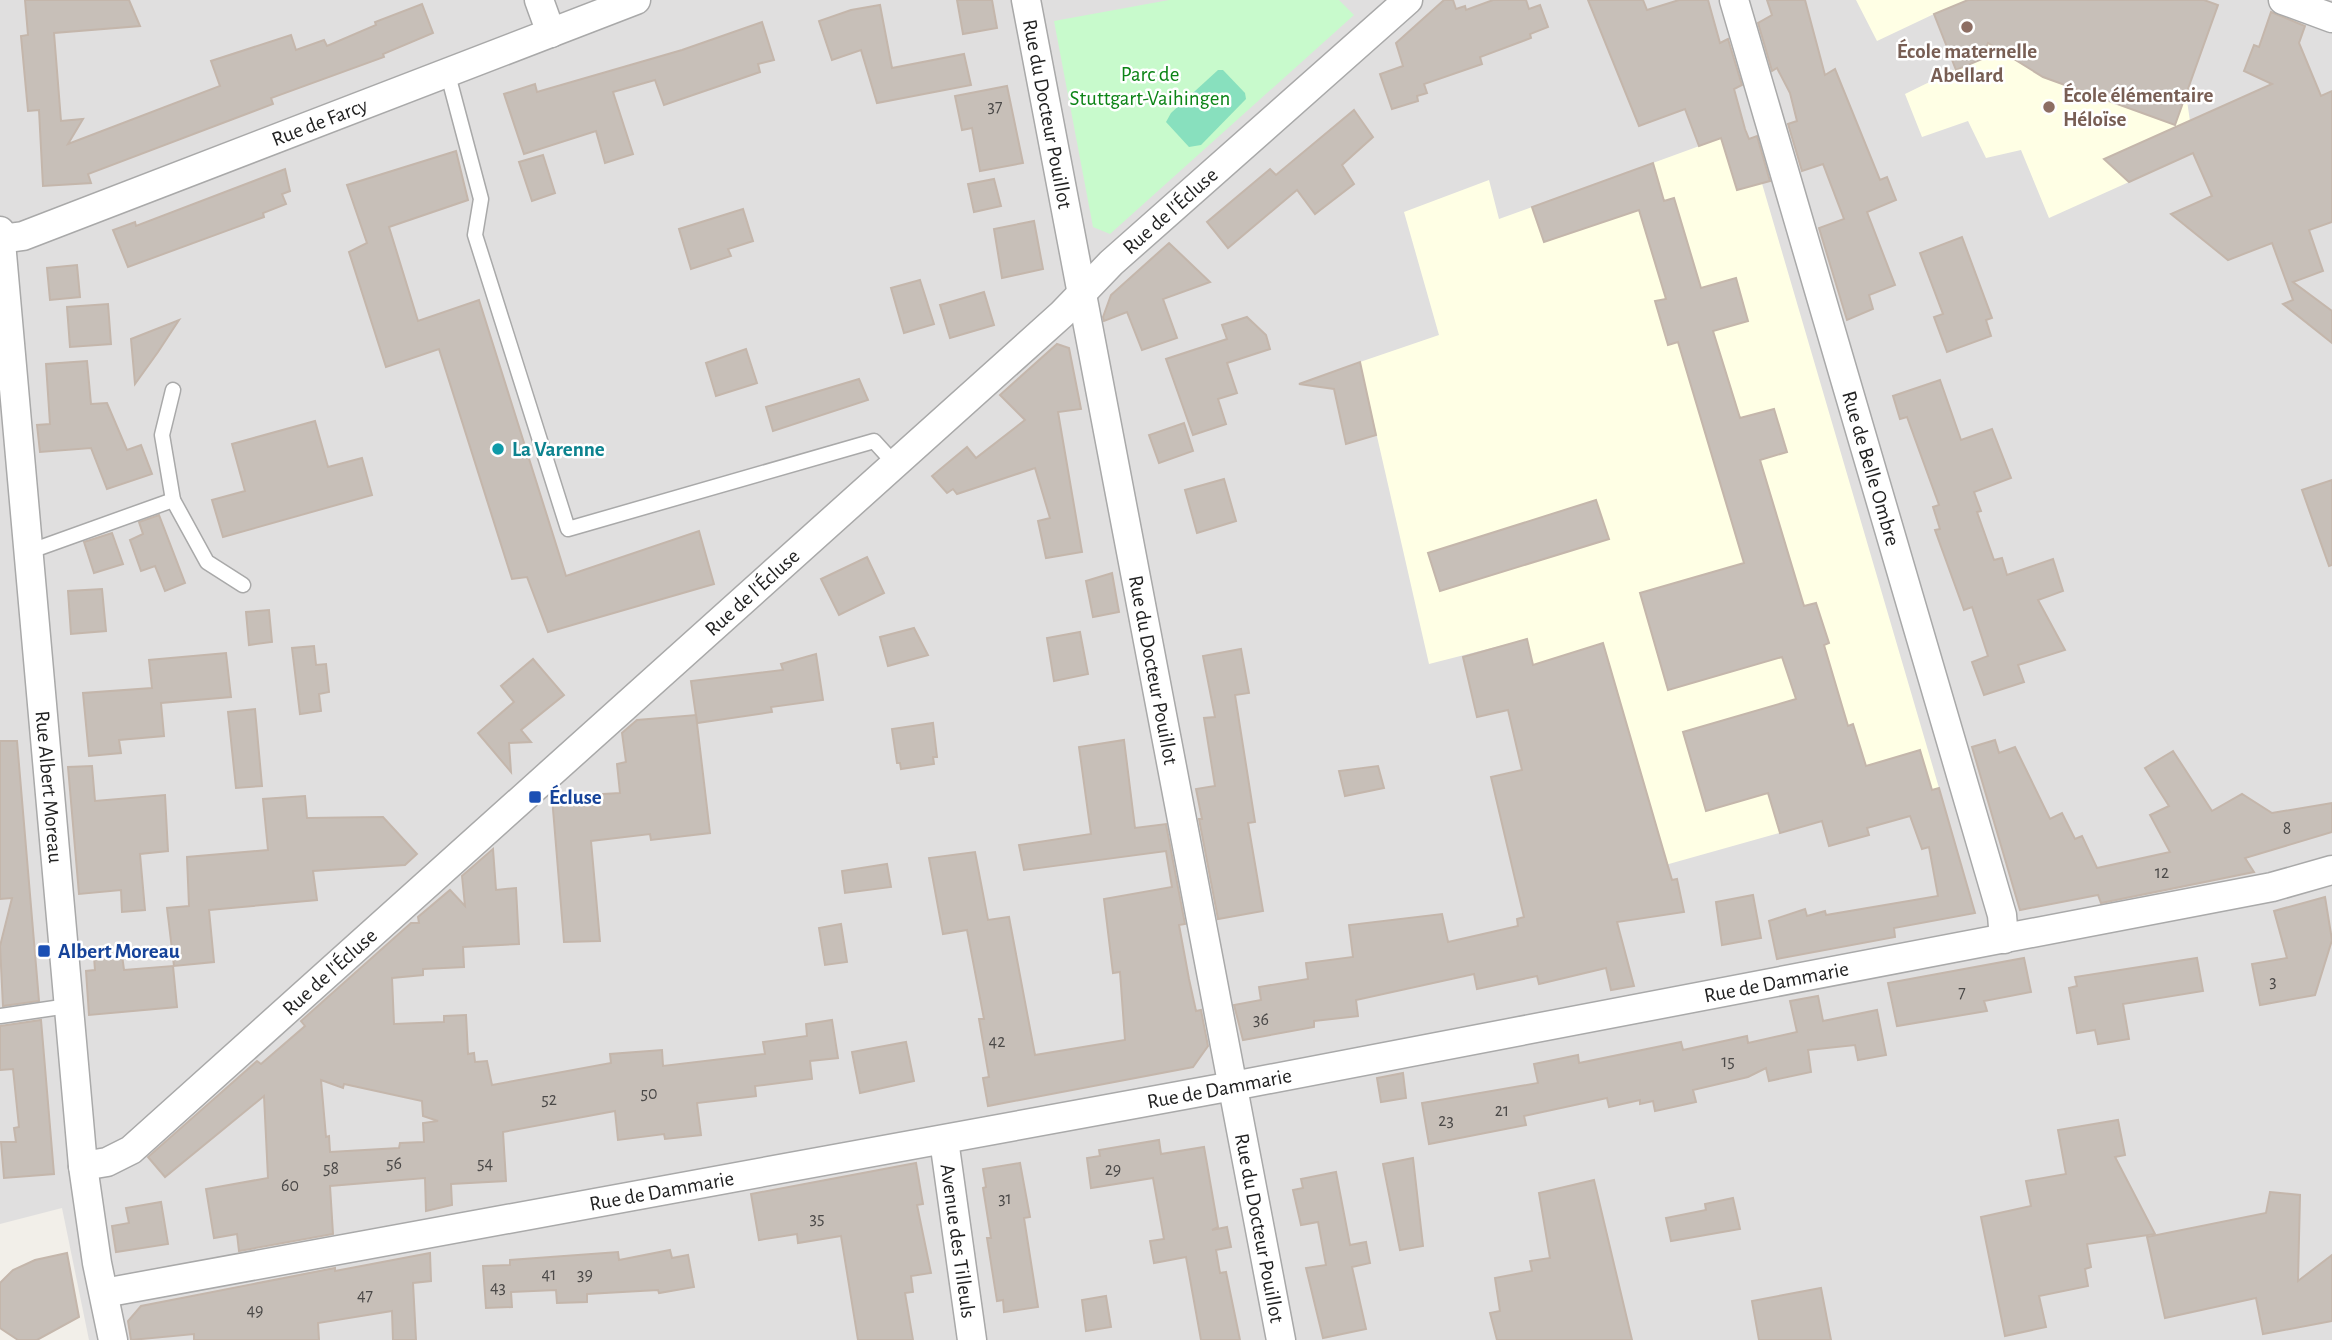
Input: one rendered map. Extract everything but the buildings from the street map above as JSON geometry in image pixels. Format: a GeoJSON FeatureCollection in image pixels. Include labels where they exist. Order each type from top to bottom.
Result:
{"type":"FeatureCollection","features":[{"type":"Feature","properties":{"kind":"street"},"geometry":{"type":"LineString","coordinates":[[539,0],[551,33]]}},
{"type":"Feature","properties":{"kind":"street","name":"Rue de Farcy"},"geometry":{"type":"LineString","coordinates":[[1,239],[23,236],[636,0]]}},
{"type":"Feature","properties":{"kind":"street","name":"Rue du Docteur Pouillot"},"geometry":{"type":"LineString","coordinates":[[1026,0],[1281,1340]]}},
{"type":"Feature","properties":{"kind":"street","name":"Rue de l'Écluse"},"geometry":{"type":"LineString","coordinates":[[83,1166],[107,1161],[131,1150],[1062,314],[1081,291],[1408,0]]}},
{"type":"Feature","properties":{"kind":"street","name":"Rue de Belle Ombre"},"geometry":{"type":"LineString","coordinates":[[1734,0],[1998,902],[2004,939]]}},
{"type":"Feature","properties":{"kind":"street"},"geometry":{"type":"LineString","coordinates":[[2283,0],[2332,18]]}},
{"type":"Feature","properties":{"kind":"street","name":"Rue Albert Moreau"},"geometry":{"type":"LineString","coordinates":[[0,231],[83,1166],[113,1340]]}},
{"type":"Feature","properties":{"kind":"street","name":"Rue de Dammarie"},"geometry":{"type":"LineString","coordinates":[[104,1293],[1233,1086],[2272,887],[2332,870]]}},
{"type":"Feature","properties":{"kind":"street","name":"Avenue des Tilleuls"},"geometry":{"type":"LineString","coordinates":[[944,1140],[972,1340]]}},
{"type":"Feature","properties":{"kind":"lane"},"geometry":{"type":"LineString","coordinates":[[447,71],[481,199],[475,234],[568,529],[874,441],[894,463]]}},
{"type":"Feature","properties":{"kind":"lane"},"geometry":{"type":"LineString","coordinates":[[173,390],[162,435],[173,500],[207,562],[243,585]]}},
{"type":"Feature","properties":{"kind":"lane"},"geometry":{"type":"LineString","coordinates":[[28,552],[173,500]]}},
{"type":"Feature","properties":{"kind":"lane"},"geometry":{"type":"LineString","coordinates":[[0,1016],[68,1006]]}},
{"type":"Feature","properties":{"kind":"shaded area"},"geometry":{"type":"Polygon","coordinates":[[[0,0],[2332,0],[2332,1340],[89,1340],[62,1208],[0,1224],[0,0]]]}},
{"type":"Feature","properties":{"kind":"shaded area","name":"École élémentaire Héloïse"},"geometry":{"type":"Polygon","coordinates":[[[1856,0],[2204,0],[2218,5],[2186,94],[2190,121],[2105,159],[2129,182],[2049,218],[2021,150],[1986,158],[1968,121],[1922,137],[1905,94],[1956,69],[1934,14],[1877,41],[1856,0]]]}},
{"type":"Feature","properties":{"kind":"shaded area"},"geometry":{"type":"Polygon","coordinates":[[[1746,129],[1939,788],[1587,887],[1527,639],[1429,664],[1360,362],[1439,335],[1404,212],[1489,180],[1499,219],[1746,129]]]}},
{"type":"Feature","properties":{"kind":"green space","name":"Parc de Stuttgart-Vaihingen"},"geometry":{"type":"Polygon","coordinates":[[[1169,0],[1339,0],[1354,15],[1110,234],[1093,227],[1054,21],[1169,0]]]}},
{"type":"Feature","properties":{"kind":"green space"},"geometry":{"type":"Polygon","coordinates":[[[1218,70],[1223,70],[1245,93],[1246,99],[1201,145],[1189,147],[1166,122],[1171,113],[1218,70]]]}},
{"type":"Feature","properties":{"kind":"place","name":"École maternelle Abellard"},"geometry":{"type":"Point","coordinates":[1967,27]}},
{"type":"Feature","properties":{"kind":"place","name":"École élémentaire Héloïse"},"geometry":{"type":"Point","coordinates":[2049,107]}},
{"type":"Feature","properties":{"kind":"place","name":"La Varenne"},"geometry":{"type":"Point","coordinates":[498,449]}},
{"type":"Feature","properties":{"kind":"place","name":"Écluse"},"geometry":{"type":"Point","coordinates":[535,797]}},
{"type":"Feature","properties":{"kind":"place","name":"Albert Moreau"},"geometry":{"type":"Point","coordinates":[44,951]}}]}
